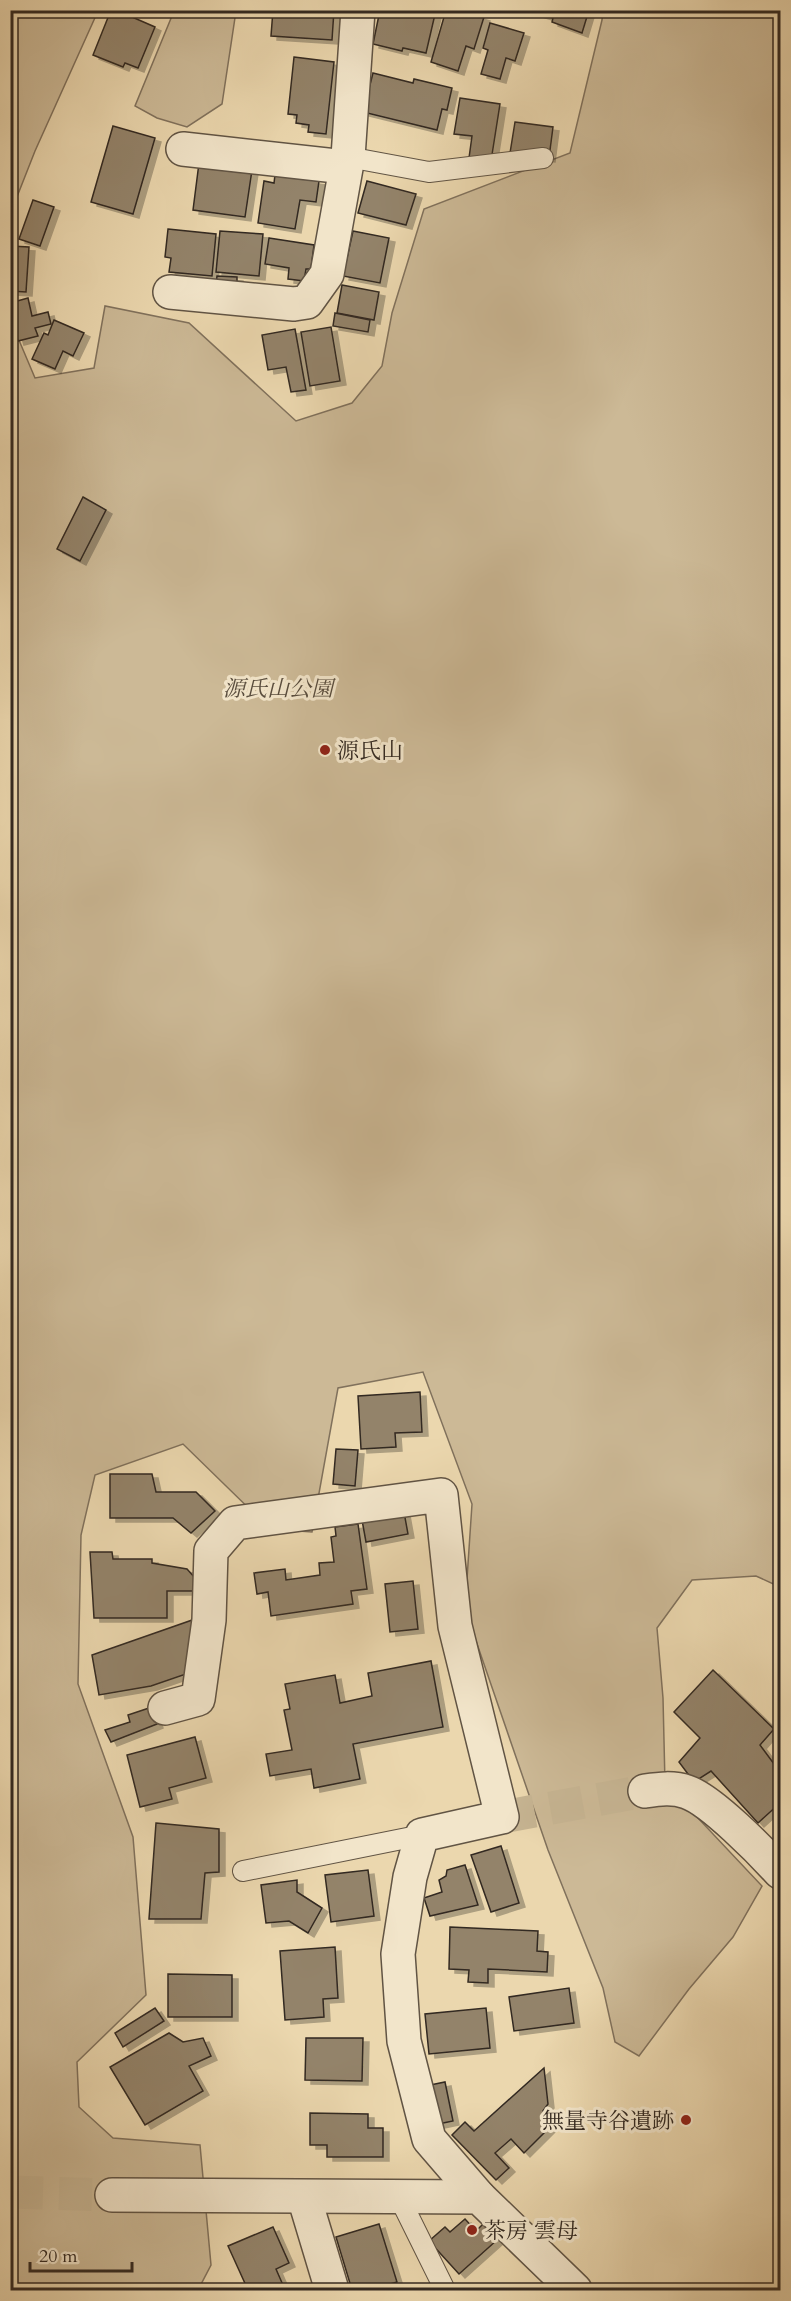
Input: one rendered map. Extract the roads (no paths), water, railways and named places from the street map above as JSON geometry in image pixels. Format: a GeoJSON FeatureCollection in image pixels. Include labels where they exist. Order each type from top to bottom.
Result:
{"type":"FeatureCollection","features":[{"type":"Feature","properties":{"kind":"street"},"geometry":{"type":"LineString","coordinates":[[170,292],[294,304],[307,302],[327,274],[347,162],[358,10]]}},
{"type":"Feature","properties":{"kind":"street"},"geometry":{"type":"LineString","coordinates":[[183,149],[347,162]]}},
{"type":"Feature","properties":{"kind":"street"},"geometry":{"type":"LineString","coordinates":[[165,1708],[198,1699],[209,1620],[211,1551],[235,1523],[441,1495],[455,1626],[502,1817],[422,1835],[410,1878],[398,1954],[405,2041],[429,2139],[479,2197],[575,2290]]}},
{"type":"Feature","properties":{"kind":"street"},"geometry":{"type":"LineString","coordinates":[[645,1791],[667,1788],[687,1792],[712,1806],[780,1872]]}},
{"type":"Feature","properties":{"kind":"street"},"geometry":{"type":"LineString","coordinates":[[112,2195],[479,2197]]}},
{"type":"Feature","properties":{"kind":"street"},"geometry":{"type":"LineString","coordinates":[[304,2197],[332,2290]]}},
{"type":"Feature","properties":{"kind":"lane"},"geometry":{"type":"LineString","coordinates":[[347,162],[429,172],[543,158]]}},
{"type":"Feature","properties":{"kind":"lane"},"geometry":{"type":"LineString","coordinates":[[243,1871],[422,1835]]}},
{"type":"Feature","properties":{"kind":"lane"},"geometry":{"type":"LineString","coordinates":[[399,2197],[445,2290]]}},
{"type":"Feature","properties":{"kind":"tunnel"},"geometry":{"type":"LineString","coordinates":[[502,1817],[645,1791]]}},
{"type":"Feature","properties":{"kind":"tunnel"},"geometry":{"type":"LineString","coordinates":[[10,2192],[112,2195]]}},
{"type":"Feature","properties":{"kind":"place","name":"源氏山"},"geometry":{"type":"Point","coordinates":[325,750]}},
{"type":"Feature","properties":{"kind":"place","name":"無量寺谷遺跡"},"geometry":{"type":"Point","coordinates":[686,2120]}},
{"type":"Feature","properties":{"kind":"place","name":"茶房 雲母"},"geometry":{"type":"Point","coordinates":[472,2230]}},
{"type":"Feature","properties":{"kind":"park label","name":"源氏山公園"},"geometry":{"type":"Point","coordinates":[278,688]}}]}
